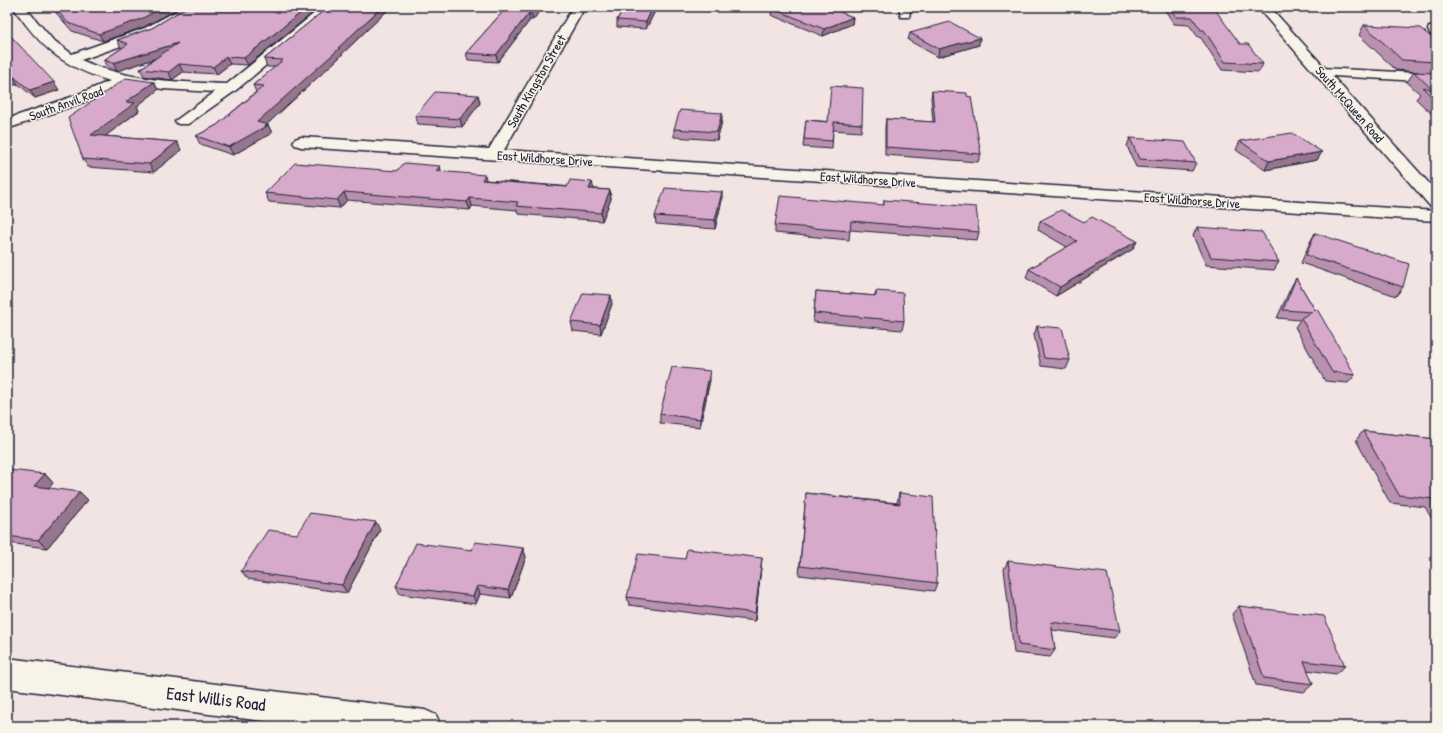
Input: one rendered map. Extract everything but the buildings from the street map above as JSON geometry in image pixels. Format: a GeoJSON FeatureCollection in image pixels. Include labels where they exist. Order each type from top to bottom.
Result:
{"type":"FeatureCollection","features":[{"type":"Feature","properties":{"kind":"street"},"geometry":{"type":"LineString","coordinates":[[69,60],[150,31],[193,7]]}},
{"type":"Feature","properties":{"kind":"street"},"geometry":{"type":"LineString","coordinates":[[183,121],[230,88],[330,7]]}},
{"type":"Feature","properties":{"kind":"street","name":"South Kingston Street"},"geometry":{"type":"LineString","coordinates":[[494,154],[578,7]]}},
{"type":"Feature","properties":{"kind":"street","name":"South McQueen Road"},"geometry":{"type":"LineString","coordinates":[[1263,7],[1436,202]]}},
{"type":"Feature","properties":{"kind":"street"},"geometry":{"type":"LineString","coordinates":[[25,8],[56,50],[69,60],[93,71],[125,80],[230,88]]}},
{"type":"Feature","properties":{"kind":"street"},"geometry":{"type":"LineString","coordinates":[[1322,72],[1436,78]]}},
{"type":"Feature","properties":{"kind":"street","name":"South Anvil Road"},"geometry":{"type":"LineString","coordinates":[[7,124],[79,99],[125,80]]}},
{"type":"Feature","properties":{"kind":"street","name":"East Wildhorse Drive"},"geometry":{"type":"LineString","coordinates":[[301,142],[1436,216]]}},
{"type":"Feature","properties":{"kind":"street","name":"East Willis Road"},"geometry":{"type":"LineString","coordinates":[[7,673],[425,726]]}}]}
